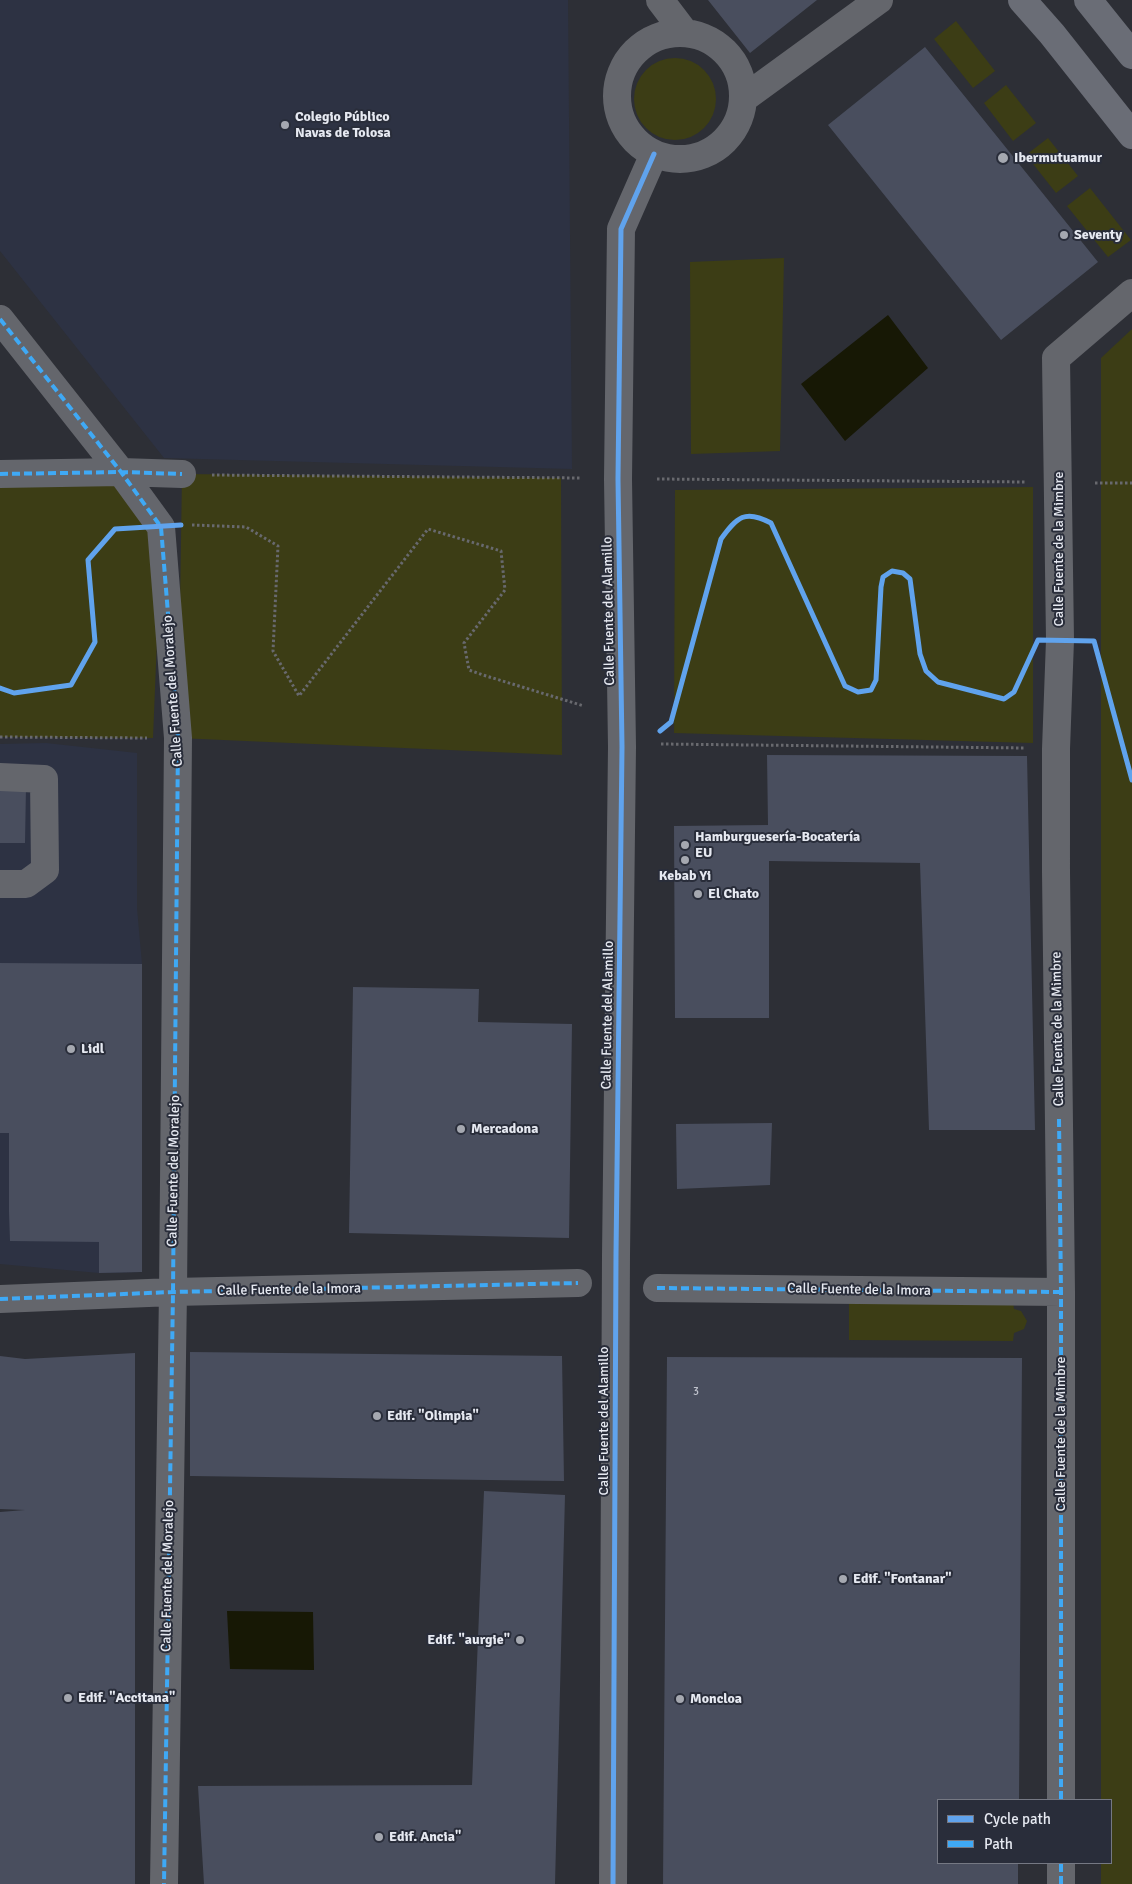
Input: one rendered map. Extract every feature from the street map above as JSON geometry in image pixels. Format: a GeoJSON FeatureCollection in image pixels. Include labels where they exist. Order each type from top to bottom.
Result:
{"type":"FeatureCollection","features":[{"type":"Feature","properties":{"kind":"main road"},"geometry":{"type":"LineString","coordinates":[[1022,0],[1052,34],[1132,135]]}},
{"type":"Feature","properties":{"kind":"main road"},"geometry":{"type":"LineString","coordinates":[[1088,0],[1132,55]]}},
{"type":"Feature","properties":{"kind":"street"},"geometry":{"type":"LineString","coordinates":[[660,0],[685,33]]}},
{"type":"Feature","properties":{"kind":"street"},"geometry":{"type":"LineString","coordinates":[[743,99],[879,0]]}},
{"type":"Feature","properties":{"kind":"street"},"geometry":{"type":"LineString","coordinates":[[685,33],[704,37],[721,48],[733,62],[741,80],[743,99],[740,118],[729,136],[714,150],[695,158],[674,159],[654,154],[637,144],[625,128],[617,110],[616,90],[621,71],[632,54],[647,41],[666,34],[685,33]]}},
{"type":"Feature","properties":{"kind":"street","name":"Calle Fuente del Alamillo"},"geometry":{"type":"LineString","coordinates":[[612,1884],[616,1255],[622,747],[618,489],[621,229],[654,154]]}},
{"type":"Feature","properties":{"kind":"street","name":"Calle Fuente de la Mimbre"},"geometry":{"type":"LineString","coordinates":[[1060,1799],[1061,1292],[1056,872],[1056,749],[1060,630],[1056,358],[1132,293]]}},
{"type":"Feature","properties":{"kind":"street"},"geometry":{"type":"LineString","coordinates":[[0,319],[121,472],[171,526]]}},
{"type":"Feature","properties":{"kind":"street"},"geometry":{"type":"LineString","coordinates":[[0,474],[121,472],[182,474]]}},
{"type":"Feature","properties":{"kind":"street","name":"Calle Fuente del Moralejo"},"geometry":{"type":"LineString","coordinates":[[164,1884],[173,1292],[178,738],[171,526]]}},
{"type":"Feature","properties":{"kind":"street"},"geometry":{"type":"LineString","coordinates":[[0,777],[44,779],[45,870],[26,884],[0,884]]}},
{"type":"Feature","properties":{"kind":"street","name":"Calle Fuente de la Imora"},"geometry":{"type":"LineString","coordinates":[[0,1299],[173,1292],[578,1283]]}},
{"type":"Feature","properties":{"kind":"street","name":"Calle Fuente de la Imora"},"geometry":{"type":"LineString","coordinates":[[657,1288],[1061,1292]]}},
{"type":"Feature","properties":{"kind":"street"},"geometry":{"type":"LineString","coordinates":[[1060,1864],[1060,1884]]}},
{"type":"Feature","properties":{"kind":"path"},"geometry":{"type":"LineString","coordinates":[[182,474],[581,478]]}},
{"type":"Feature","properties":{"kind":"path"},"geometry":{"type":"LineString","coordinates":[[657,479],[1031,482]]}},
{"type":"Feature","properties":{"kind":"path"},"geometry":{"type":"LineString","coordinates":[[1095,482],[1132,483]]}},
{"type":"Feature","properties":{"kind":"path"},"geometry":{"type":"LineString","coordinates":[[171,526],[246,527],[278,546],[273,651],[299,696],[428,529],[501,551],[505,590],[464,643],[469,670],[483,676],[584,706]]}},
{"type":"Feature","properties":{"kind":"path"},"geometry":{"type":"LineString","coordinates":[[0,737],[178,738]]}},
{"type":"Feature","properties":{"kind":"path"},"geometry":{"type":"LineString","coordinates":[[660,744],[1029,748]]}},
{"type":"Feature","properties":{"kind":"shaded area","name":"Colegio Público Navas de Tolosa"},"geometry":{"type":"Polygon","coordinates":[[[0,0],[568,0],[572,469],[164,458],[0,251],[0,0]]]}},
{"type":"Feature","properties":{"kind":"shaded area"},"geometry":{"type":"Polygon","coordinates":[[[956,21],[995,71],[973,88],[934,39],[956,21]]]}},
{"type":"Feature","properties":{"kind":"shaded area"},"geometry":{"type":"Polygon","coordinates":[[[675,58],[691,62],[704,70],[712,83],[716,99],[712,115],[704,128],[691,136],[675,140],[659,136],[646,128],[638,115],[634,99],[638,83],[646,70],[659,62],[675,58]]]}},
{"type":"Feature","properties":{"kind":"shaded area"},"geometry":{"type":"Polygon","coordinates":[[[1006,85],[1036,123],[1013,141],[984,103],[1006,85]]]}},
{"type":"Feature","properties":{"kind":"shaded area"},"geometry":{"type":"Polygon","coordinates":[[[1048,138],[1078,176],[1056,193],[1026,155],[1048,138]]]}},
{"type":"Feature","properties":{"kind":"shaded area"},"geometry":{"type":"Polygon","coordinates":[[[1090,188],[1131,240],[1108,257],[1067,206],[1090,188]]]}},
{"type":"Feature","properties":{"kind":"shaded area"},"geometry":{"type":"Polygon","coordinates":[[[784,258],[780,451],[691,454],[690,262],[784,258]]]}},
{"type":"Feature","properties":{"kind":"shaded area"},"geometry":{"type":"Polygon","coordinates":[[[888,315],[928,368],[845,441],[801,384],[888,315]]]}},
{"type":"Feature","properties":{"kind":"shaded area"},"geometry":{"type":"Polygon","coordinates":[[[1132,329],[1132,1884],[1101,1884],[1101,1864],[1112,1864],[1112,1799],[1101,1799],[1101,358],[1132,329]]]}},
{"type":"Feature","properties":{"kind":"shaded area"},"geometry":{"type":"Polygon","coordinates":[[[106,472],[142,515],[160,564],[153,738],[0,737],[0,473],[106,472]]]}},
{"type":"Feature","properties":{"kind":"shaded area"},"geometry":{"type":"Polygon","coordinates":[[[182,474],[561,478],[562,755],[178,738],[182,474]]]}},
{"type":"Feature","properties":{"kind":"shaded area"},"geometry":{"type":"Polygon","coordinates":[[[1033,487],[1033,743],[674,733],[675,490],[1033,487]]]}},
{"type":"Feature","properties":{"kind":"shaded area"},"geometry":{"type":"Polygon","coordinates":[[[46,743],[137,753],[137,908],[142,964],[142,1272],[99,1273],[0,1264],[0,744],[46,743]]]}},
{"type":"Feature","properties":{"kind":"shaded area"},"geometry":{"type":"Polygon","coordinates":[[[849,1301],[1013,1301],[1014,1309],[1021,1311],[1027,1321],[1024,1329],[1014,1333],[1013,1341],[849,1340],[849,1301]]]}},
{"type":"Feature","properties":{"kind":"shaded area"},"geometry":{"type":"Polygon","coordinates":[[[227,1611],[313,1612],[314,1670],[230,1669],[227,1611]]]}},
{"type":"Feature","properties":{"kind":"building"},"geometry":{"type":"Polygon","coordinates":[[[708,0],[817,0],[750,53],[708,0]]]}},
{"type":"Feature","properties":{"kind":"building"},"geometry":{"type":"Polygon","coordinates":[[[925,47],[1098,262],[1001,340],[828,125],[925,47]]]}},
{"type":"Feature","properties":{"kind":"building"},"geometry":{"type":"Polygon","coordinates":[[[767,755],[1027,756],[1035,1130],[929,1130],[920,863],[769,861],[769,1018],[675,1018],[674,826],[768,825],[767,755]]]}},
{"type":"Feature","properties":{"kind":"building"},"geometry":{"type":"Polygon","coordinates":[[[0,787],[26,787],[25,843],[0,843],[0,787]]]}},
{"type":"Feature","properties":{"kind":"building","name":"Lidl"},"geometry":{"type":"Polygon","coordinates":[[[0,963],[142,964],[142,1272],[99,1273],[99,1242],[10,1241],[9,1133],[0,1133],[0,963]]]}},
{"type":"Feature","properties":{"kind":"building","name":"Mercadona"},"geometry":{"type":"Polygon","coordinates":[[[353,987],[479,989],[478,1022],[572,1024],[569,1238],[349,1233],[353,987]]]}},
{"type":"Feature","properties":{"kind":"building"},"geometry":{"type":"Polygon","coordinates":[[[772,1123],[770,1185],[677,1189],[676,1124],[772,1123]]]}},
{"type":"Feature","properties":{"kind":"building","name":"Edif. \"Olimpia\""},"geometry":{"type":"Polygon","coordinates":[[[190,1352],[562,1356],[564,1481],[190,1476],[190,1352]]]}},
{"type":"Feature","properties":{"kind":"building","name":"Edif. \"Accitana\""},"geometry":{"type":"Polygon","coordinates":[[[135,1353],[135,1884],[0,1884],[0,1512],[25,1510],[0,1509],[0,1356],[25,1359],[135,1353]]]}},
{"type":"Feature","properties":{"kind":"building","name":"Edif. \"Fontanar\""},"geometry":{"type":"Polygon","coordinates":[[[667,1357],[1022,1358],[1019,1799],[937,1799],[937,1864],[1018,1864],[1018,1884],[663,1884],[667,1357]]]}},
{"type":"Feature","properties":{"kind":"building"},"geometry":{"type":"Polygon","coordinates":[[[484,1491],[565,1495],[555,1884],[204,1884],[198,1786],[472,1785],[484,1491]]]}},
{"type":"Feature","properties":{"kind":"marked path"},"geometry":{"type":"LineString","coordinates":[[0,319],[121,472],[161,527],[178,738],[173,1292],[164,1884]]}},
{"type":"Feature","properties":{"kind":"marked path"},"geometry":{"type":"LineString","coordinates":[[0,474],[121,472],[182,474]]}},
{"type":"Feature","properties":{"kind":"marked path"},"geometry":{"type":"LineString","coordinates":[[1059,1119],[1061,1799]]}},
{"type":"Feature","properties":{"kind":"marked path"},"geometry":{"type":"LineString","coordinates":[[0,1299],[173,1292],[578,1283]]}},
{"type":"Feature","properties":{"kind":"marked path"},"geometry":{"type":"LineString","coordinates":[[657,1288],[1061,1292]]}},
{"type":"Feature","properties":{"kind":"marked path"},"geometry":{"type":"LineString","coordinates":[[1061,1864],[1061,1884]]}},
{"type":"Feature","properties":{"kind":"cycle path"},"geometry":{"type":"LineString","coordinates":[[613,1884],[616,1255],[622,747],[618,479],[621,229],[654,154]]}},
{"type":"Feature","properties":{"kind":"cycle path"},"geometry":{"type":"LineString","coordinates":[[660,731],[671,722],[721,539],[737,521],[748,516],[754,516],[771,523],[845,686],[858,692],[871,690],[876,680],[881,587],[883,577],[892,571],[903,573],[910,579],[920,654],[926,671],[938,682],[1004,699],[1014,692],[1038,640],[1094,641],[1132,780]]}},
{"type":"Feature","properties":{"kind":"cycle path"},"geometry":{"type":"LineString","coordinates":[[0,688],[14,693],[71,685],[95,642],[88,560],[115,529],[181,525]]}},
{"type":"Feature","properties":{"kind":"place","name":"Colegio Público Navas de Tolosa"},"geometry":{"type":"Point","coordinates":[285,125]}},
{"type":"Feature","properties":{"kind":"place","name":"Ibermutuamur"},"geometry":{"type":"Point","coordinates":[1003,158]}},
{"type":"Feature","properties":{"kind":"place","name":"Seventy"},"geometry":{"type":"Point","coordinates":[1064,235]}},
{"type":"Feature","properties":{"kind":"place","name":"Hamburguesería-Bocatería EU"},"geometry":{"type":"Point","coordinates":[685,845]}},
{"type":"Feature","properties":{"kind":"place","name":"Kebab Yi"},"geometry":{"type":"Point","coordinates":[685,860]}},
{"type":"Feature","properties":{"kind":"place","name":"El Chato"},"geometry":{"type":"Point","coordinates":[698,894]}},
{"type":"Feature","properties":{"kind":"place","name":"Lidl"},"geometry":{"type":"Point","coordinates":[71,1049]}},
{"type":"Feature","properties":{"kind":"place","name":"Mercadona"},"geometry":{"type":"Point","coordinates":[461,1129]}},
{"type":"Feature","properties":{"kind":"place","name":"Edif. \"Olimpia\""},"geometry":{"type":"Point","coordinates":[377,1416]}},
{"type":"Feature","properties":{"kind":"place","name":"Edif. \"Fontanar\""},"geometry":{"type":"Point","coordinates":[843,1579]}},
{"type":"Feature","properties":{"kind":"place","name":"Edif. \"aurgie\""},"geometry":{"type":"Point","coordinates":[520,1640]}},
{"type":"Feature","properties":{"kind":"place","name":"Edif. \"Accitana\""},"geometry":{"type":"Point","coordinates":[68,1698]}},
{"type":"Feature","properties":{"kind":"place","name":"Moncloa"},"geometry":{"type":"Point","coordinates":[680,1699]}},
{"type":"Feature","properties":{"kind":"place","name":"Edif. Ancia\""},"geometry":{"type":"Point","coordinates":[379,1837]}}]}
